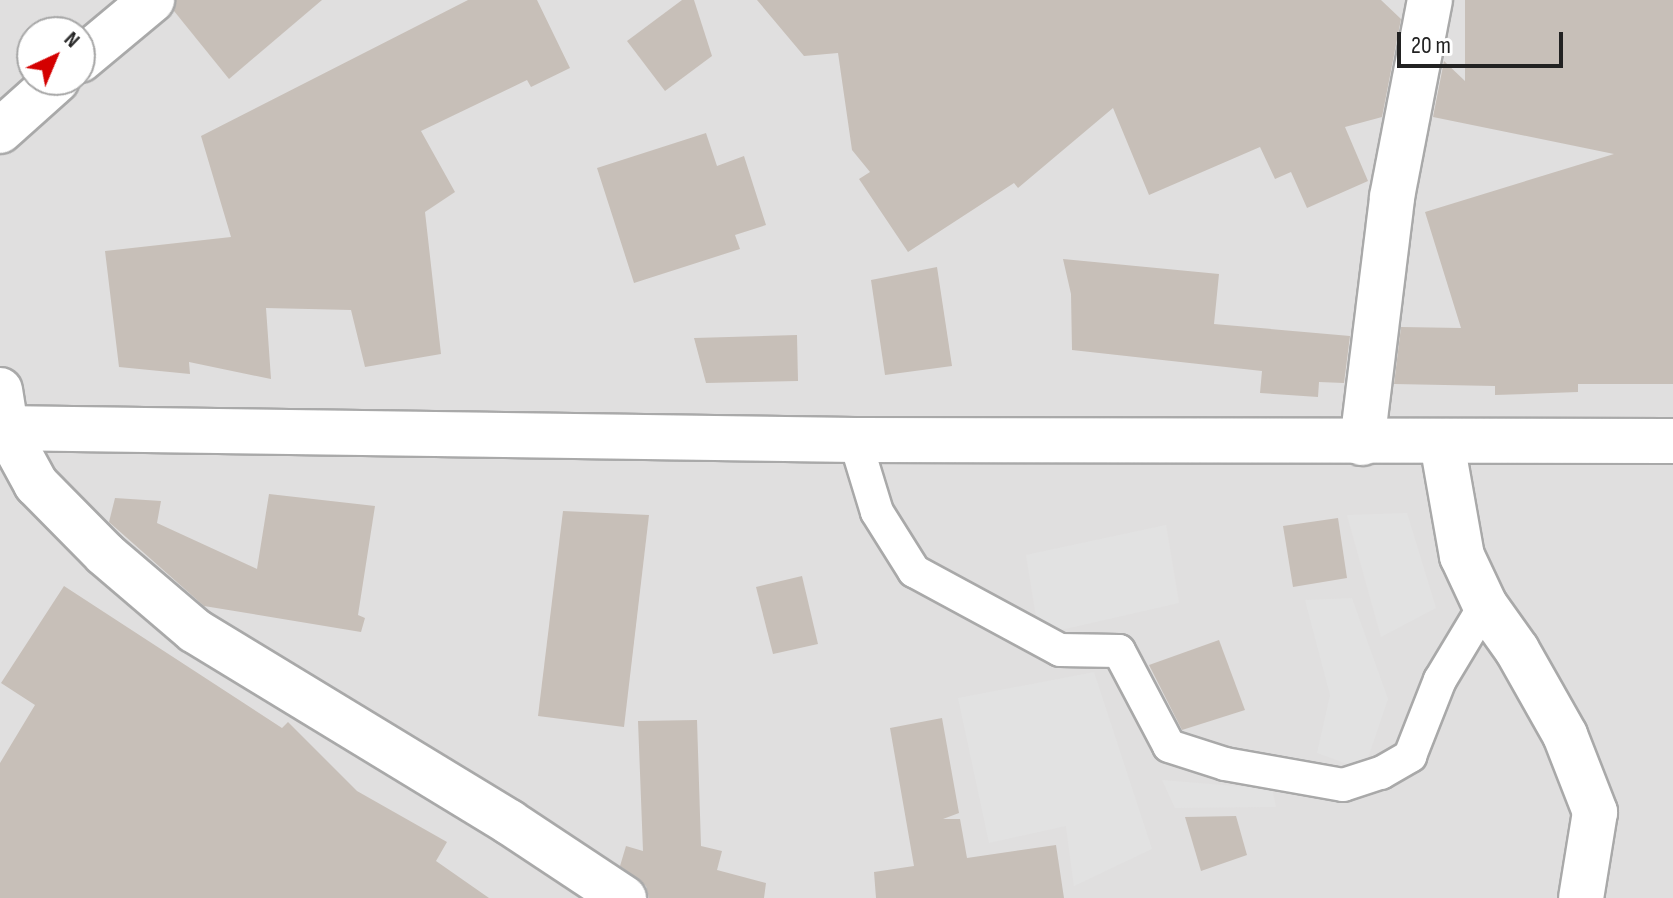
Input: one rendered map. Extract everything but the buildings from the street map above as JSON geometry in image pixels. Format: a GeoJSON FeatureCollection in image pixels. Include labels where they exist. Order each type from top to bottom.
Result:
{"type":"FeatureCollection","features":[{"type":"Feature","properties":{"kind":"street"},"geometry":{"type":"LineString","coordinates":[[96,47],[152,0]]}},
{"type":"Feature","properties":{"kind":"street"},"geometry":{"type":"LineString","coordinates":[[1362,443],[1392,197],[1430,0]]}},
{"type":"Feature","properties":{"kind":"street"},"geometry":{"type":"LineString","coordinates":[[0,131],[39,96]]}},
{"type":"Feature","properties":{"kind":"street"},"geometry":{"type":"LineString","coordinates":[[624,898],[509,822],[195,631],[105,554],[36,484],[2,416],[855,440],[1673,441]]}},
{"type":"Feature","properties":{"kind":"street"},"geometry":{"type":"LineString","coordinates":[[1442,443],[1462,556],[1485,605],[1517,650],[1565,735],[1595,812],[1581,898]]}},
{"type":"Feature","properties":{"kind":"lane"},"geometry":{"type":"LineString","coordinates":[[855,440],[877,512],[914,571],[1060,650],[1119,651],[1169,746],[1225,764],[1343,785],[1381,773],[1410,756],[1440,680],[1485,605]]}},
{"type":"Feature","properties":{"kind":"shaded area"},"geometry":{"type":"Polygon","coordinates":[[[0,0],[1673,0],[1673,898],[0,898],[0,0]]]}},
{"type":"Feature","properties":{"kind":"shaded area"},"geometry":{"type":"Polygon","coordinates":[[[1407,513],[1436,608],[1381,637],[1347,515],[1407,513]]]}},
{"type":"Feature","properties":{"kind":"shaded area"},"geometry":{"type":"Polygon","coordinates":[[[1166,525],[1179,603],[1039,635],[1026,555],[1166,525]]]}},
{"type":"Feature","properties":{"kind":"shaded area"},"geometry":{"type":"Polygon","coordinates":[[[1352,598],[1388,699],[1364,770],[1317,753],[1330,695],[1305,600],[1352,598]]]}},
{"type":"Feature","properties":{"kind":"shaded area"},"geometry":{"type":"Polygon","coordinates":[[[1094,672],[1152,849],[1074,886],[1066,826],[989,843],[958,698],[1094,672]]]}},
{"type":"Feature","properties":{"kind":"shaded area"},"geometry":{"type":"Polygon","coordinates":[[[1162,780],[1272,789],[1276,807],[1175,808],[1162,780]]]}}]}
